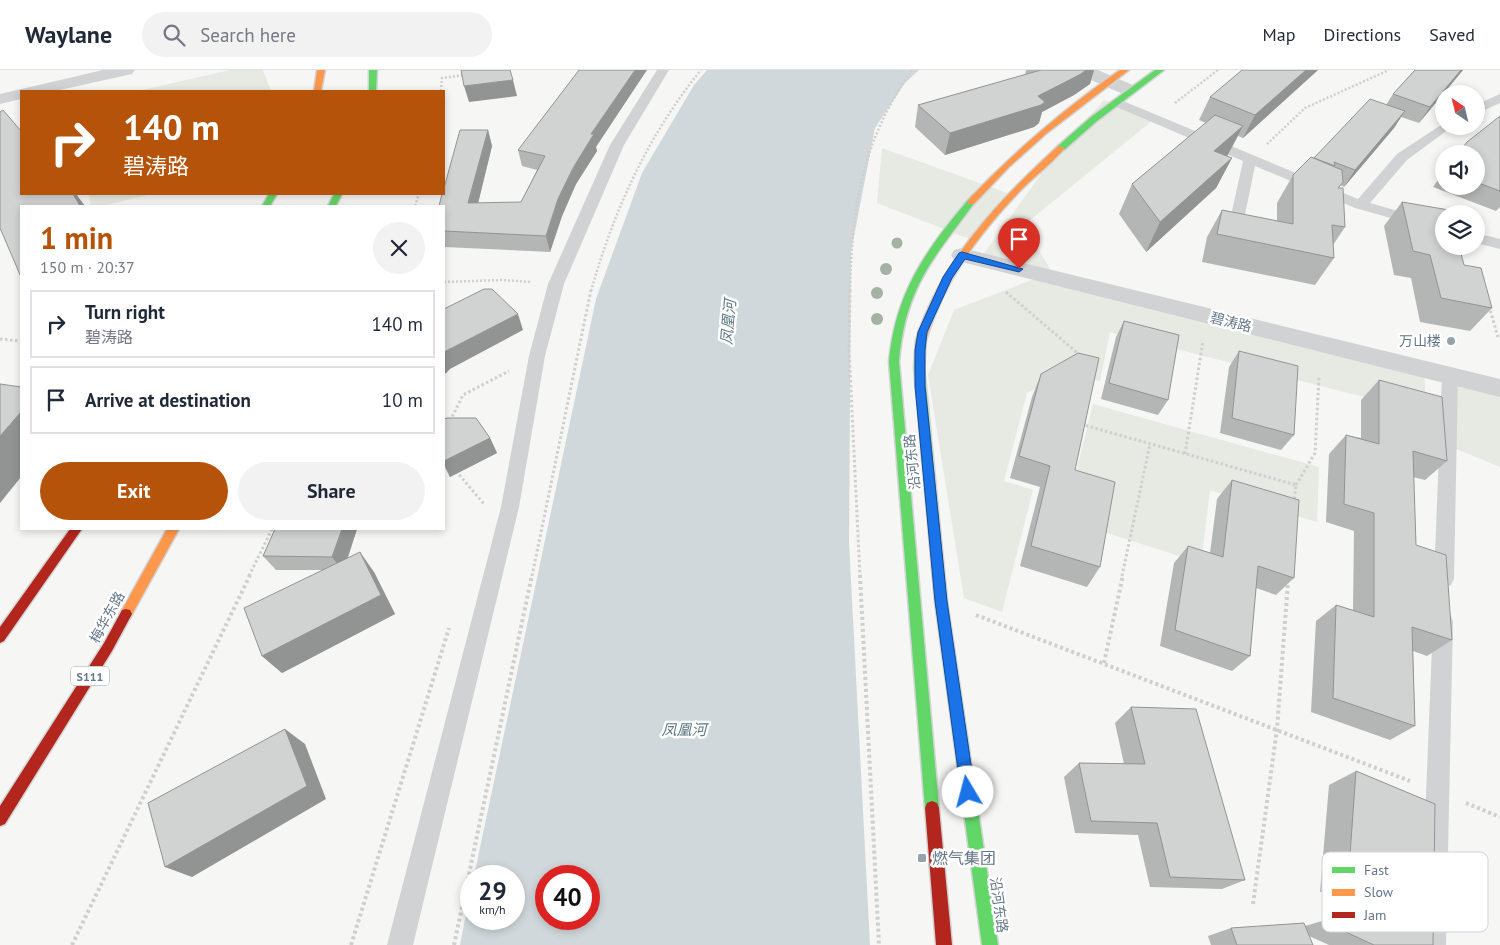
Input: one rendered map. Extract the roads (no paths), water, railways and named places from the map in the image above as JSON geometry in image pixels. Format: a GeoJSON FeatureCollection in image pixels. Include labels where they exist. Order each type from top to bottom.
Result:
{"type":"FeatureCollection","features":[{"type":"Feature","properties":{"kind":"street"},"geometry":{"type":"LineString","coordinates":[[38,90],[126,70]]}},
{"type":"Feature","properties":{"kind":"street"},"geometry":{"type":"LineString","coordinates":[[317,90],[321,70]]}},
{"type":"Feature","properties":{"kind":"street"},"geometry":{"type":"LineString","coordinates":[[373,70],[373,90]]}},
{"type":"Feature","properties":{"kind":"street"},"geometry":{"type":"LineString","coordinates":[[1083,70],[1129,90]]}},
{"type":"Feature","properties":{"kind":"street","name":"沿河东路"},"geometry":{"type":"LineString","coordinates":[[944,945],[894,362],[898,319],[923,266],[960,216],[1016,157],[1107,81],[1125,70]]}},
{"type":"Feature","properties":{"kind":"street","name":"沿河东路"},"geometry":{"type":"LineString","coordinates":[[990,945],[941,601],[919,367],[923,332],[948,277],[962,255],[996,214],[1040,169],[1129,90],[1160,70]]}},
{"type":"Feature","properties":{"kind":"street"},"geometry":{"type":"LineString","coordinates":[[0,99],[20,94]]}},
{"type":"Feature","properties":{"kind":"street","name":"碧涛路"},"geometry":{"type":"LineString","coordinates":[[962,255],[1500,388]]}},
{"type":"Feature","properties":{"kind":"street"},"geometry":{"type":"LineString","coordinates":[[0,637],[75,530]]}},
{"type":"Feature","properties":{"kind":"street","name":"梅华东路"},"geometry":{"type":"LineString","coordinates":[[0,819],[108,647],[172,530]]}},
{"type":"Feature","properties":{"kind":"lane"},"geometry":{"type":"LineString","coordinates":[[400,945],[510,507],[537,356],[556,284],[616,144],[664,70]]}},
{"type":"Feature","properties":{"kind":"lane"},"geometry":{"type":"LineString","coordinates":[[1485,106],[1500,98]]}},
{"type":"Feature","properties":{"kind":"lane"},"geometry":{"type":"LineString","coordinates":[[1116,102],[1360,205],[1435,226]]}},
{"type":"Feature","properties":{"kind":"lane"},"geometry":{"type":"LineString","coordinates":[[1360,205],[1402,157],[1435,133]]}},
{"type":"Feature","properties":{"kind":"lane"},"geometry":{"type":"LineString","coordinates":[[1235,229],[1250,159]]}},
{"type":"Feature","properties":{"kind":"lane"},"geometry":{"type":"LineString","coordinates":[[1485,240],[1500,244]]}},
{"type":"Feature","properties":{"kind":"lane"},"geometry":{"type":"LineString","coordinates":[[1436,852],[1450,376]]}},
{"type":"Feature","properties":{"kind":"lane"},"geometry":{"type":"LineString","coordinates":[[1433,932],[1433,945]]}},
{"type":"Feature","properties":{"kind":"water","name":"凤凰河"},"geometry":{"type":"Polygon","coordinates":[[[707,70],[919,70],[905,83],[875,128],[851,252],[849,542],[870,945],[460,945],[463,930],[525,930],[525,865],[476,865],[596,299],[642,173],[694,85],[707,70]]]}},
{"type":"Feature","properties":{"kind":"place","name":"万山楼"},"geometry":{"type":"Point","coordinates":[1451,341]}},
{"type":"Feature","properties":{"kind":"place","name":"燃气集团"},"geometry":{"type":"Point","coordinates":[922,858]}}]}
